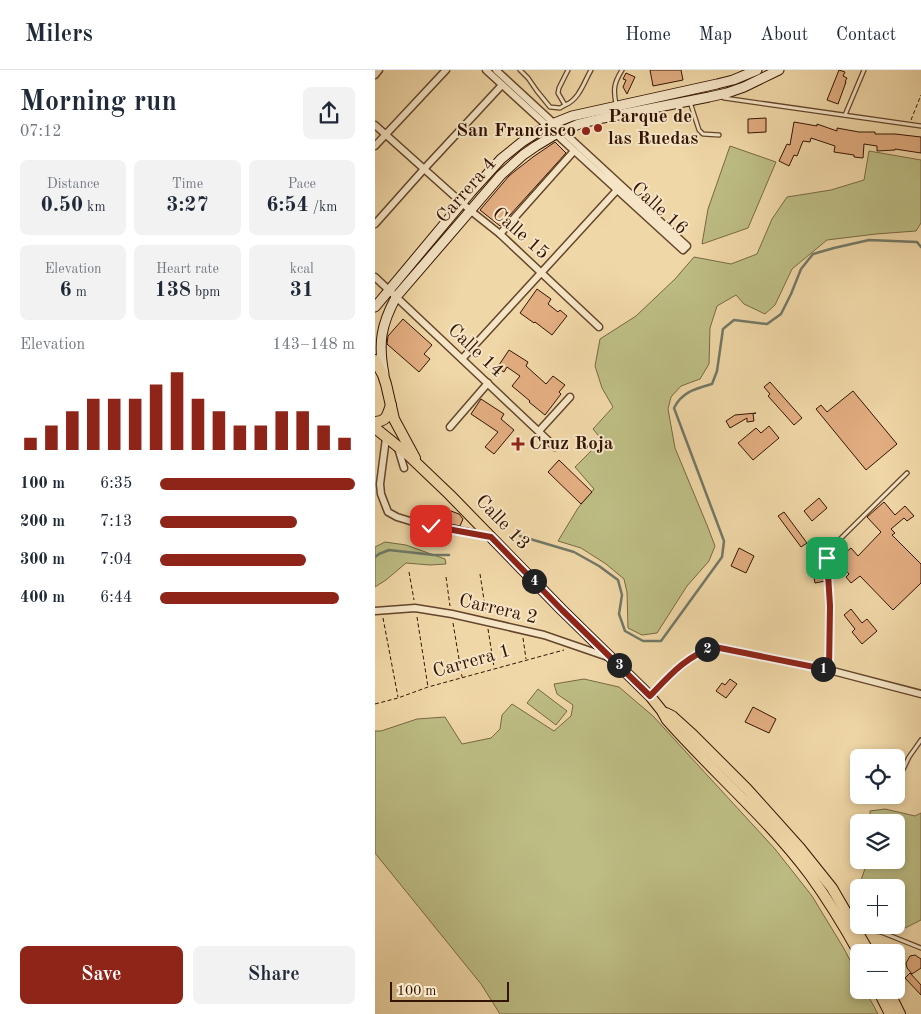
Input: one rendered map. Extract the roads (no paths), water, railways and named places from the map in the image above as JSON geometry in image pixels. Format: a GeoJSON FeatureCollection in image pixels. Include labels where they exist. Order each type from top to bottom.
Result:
{"type":"FeatureCollection","features":[{"type":"Feature","properties":{"kind":"main road","name":"Carrera 4"},"geometry":{"type":"LineString","coordinates":[[386,384],[381,358],[382,333],[387,313],[396,297],[511,165],[536,146],[579,124],[612,112],[733,80],[757,70]]}},
{"type":"Feature","properties":{"kind":"main road","name":"Carrera 4"},"geometry":{"type":"LineString","coordinates":[[377,302],[501,159],[511,150],[550,124],[572,116],[612,112],[715,96],[744,87],[779,70]]}},
{"type":"Feature","properties":{"kind":"main road"},"geometry":{"type":"LineString","coordinates":[[375,360],[383,375],[397,425],[417,463]]}},
{"type":"Feature","properties":{"kind":"main road"},"geometry":{"type":"LineString","coordinates":[[375,422],[386,418],[391,405]]}},
{"type":"Feature","properties":{"kind":"main road","name":"Calle 13"},"geometry":{"type":"LineString","coordinates":[[375,428],[417,463],[451,495],[555,603],[650,696],[662,711]]}},
{"type":"Feature","properties":{"kind":"main road"},"geometry":{"type":"LineString","coordinates":[[662,711],[672,716],[693,735],[771,815],[832,888],[850,920]]}},
{"type":"Feature","properties":{"kind":"main road"},"geometry":{"type":"LineString","coordinates":[[662,711],[677,732],[742,797],[803,867],[826,898],[854,944]]}},
{"type":"Feature","properties":{"kind":"main road"},"geometry":{"type":"LineString","coordinates":[[883,999],[890,1014]]}},
{"type":"Feature","properties":{"kind":"main road"},"geometry":{"type":"LineString","coordinates":[[892,999],[900,1014]]}},
{"type":"Feature","properties":{"kind":"street"},"geometry":{"type":"LineString","coordinates":[[375,75],[379,70]]}},
{"type":"Feature","properties":{"kind":"street"},"geometry":{"type":"LineString","coordinates":[[375,146],[446,70]]}},
{"type":"Feature","properties":{"kind":"street","name":"Calle 16"},"geometry":{"type":"LineString","coordinates":[[486,70],[550,124]]}},
{"type":"Feature","properties":{"kind":"street","name":"Calle 16"},"geometry":{"type":"LineString","coordinates":[[496,70],[559,133],[687,246],[683,250],[574,152],[559,133]]}},
{"type":"Feature","properties":{"kind":"street"},"geometry":{"type":"LineString","coordinates":[[375,224],[502,85]]}},
{"type":"Feature","properties":{"kind":"street","name":"Calle 15"},"geometry":{"type":"LineString","coordinates":[[375,126],[471,211],[500,234],[599,327]]}},
{"type":"Feature","properties":{"kind":"street"},"geometry":{"type":"LineString","coordinates":[[500,234],[574,152]]}},
{"type":"Feature","properties":{"kind":"street"},"geometry":{"type":"LineString","coordinates":[[462,359],[617,190]]}},
{"type":"Feature","properties":{"kind":"street","name":"Calle 14"},"geometry":{"type":"LineString","coordinates":[[375,277],[555,447]]}},
{"type":"Feature","properties":{"kind":"street"},"geometry":{"type":"LineString","coordinates":[[450,427],[488,384]]}},
{"type":"Feature","properties":{"kind":"street"},"geometry":{"type":"LineString","coordinates":[[539,431],[570,397]]}},
{"type":"Feature","properties":{"kind":"street"},"geometry":{"type":"LineString","coordinates":[[386,438],[380,484],[381,494],[388,512],[411,521],[491,537]]}},
{"type":"Feature","properties":{"kind":"street"},"geometry":{"type":"LineString","coordinates":[[398,447],[404,468]]}},
{"type":"Feature","properties":{"kind":"street","name":"Carrera 2"},"geometry":{"type":"LineString","coordinates":[[378,610],[415,608],[452,614],[559,640],[612,658]]}},
{"type":"Feature","properties":{"kind":"street"},"geometry":{"type":"LineString","coordinates":[[650,696],[677,668],[704,650],[715,647],[829,670],[921,694]]}},
{"type":"Feature","properties":{"kind":"lane"},"geometry":{"type":"LineString","coordinates":[[521,70],[550,107],[560,108],[569,104],[577,96],[591,70]]}},
{"type":"Feature","properties":{"kind":"lane"},"geometry":{"type":"LineString","coordinates":[[565,105],[558,93],[568,70]]}},
{"type":"Feature","properties":{"kind":"lane"},"geometry":{"type":"LineString","coordinates":[[612,112],[614,89],[622,70]]}},
{"type":"Feature","properties":{"kind":"lane"},"geometry":{"type":"LineString","coordinates":[[845,115],[864,70]]}},
{"type":"Feature","properties":{"kind":"lane"},"geometry":{"type":"LineString","coordinates":[[711,85],[715,96],[921,126]]}},
{"type":"Feature","properties":{"kind":"lane"},"geometry":{"type":"LineString","coordinates":[[690,101],[699,130],[703,134],[719,135]]}},
{"type":"Feature","properties":{"kind":"lane"},"geometry":{"type":"LineString","coordinates":[[829,670],[830,606],[827,558],[829,550],[907,473]]}},
{"type":"Feature","properties":{"kind":"lane"},"geometry":{"type":"LineString","coordinates":[[905,765],[921,740]]}},
{"type":"Feature","properties":{"kind":"lane"},"geometry":{"type":"LineString","coordinates":[[886,934],[921,948]]}},
{"type":"Feature","properties":{"kind":"waterway"},"geometry":{"type":"LineString","coordinates":[[520,536],[574,552],[599,566],[618,580],[622,595],[619,614],[625,631],[643,641],[661,641],[722,557],[724,541],[674,408],[685,395],[712,384],[717,371],[723,329],[734,320],[767,324],[781,314],[801,269],[813,254],[869,240],[917,242],[921,247]]}},
{"type":"Feature","properties":{"kind":"waterway"},"geometry":{"type":"LineString","coordinates":[[375,557],[389,550],[449,555]]}},
{"type":"Feature","properties":{"kind":"place","name":"Parque de las Ruedas"},"geometry":{"type":"Point","coordinates":[598,128]}},
{"type":"Feature","properties":{"kind":"place","name":"San Francisco"},"geometry":{"type":"Point","coordinates":[586,131]}},
{"type":"Feature","properties":{"kind":"place","name":"Cruz Roja"},"geometry":{"type":"Point","coordinates":[518,444]}}]}
